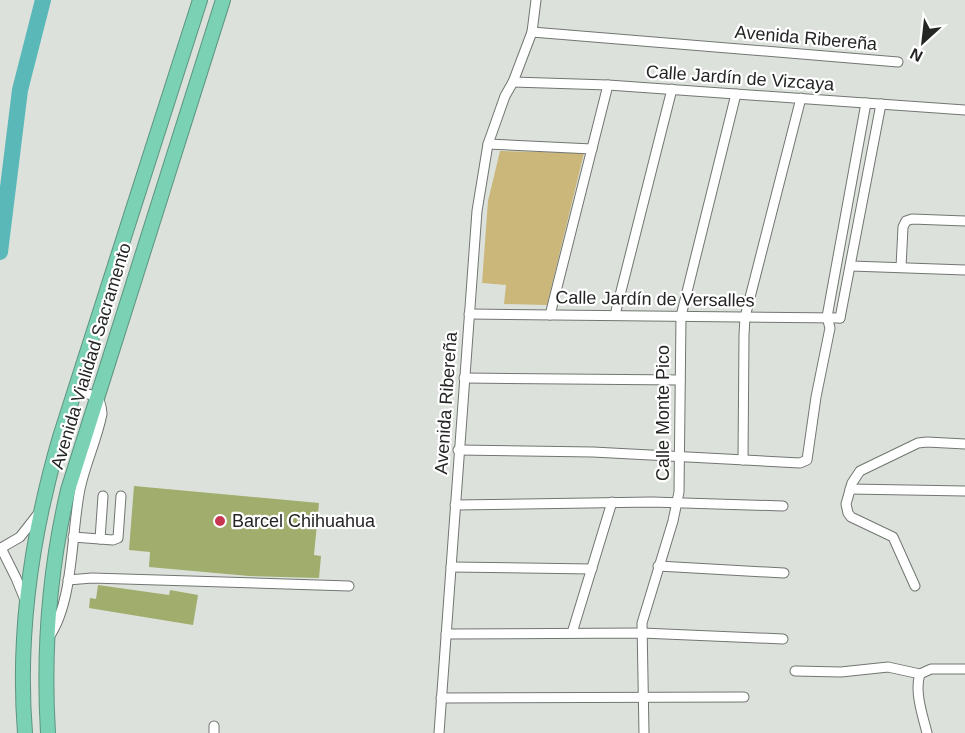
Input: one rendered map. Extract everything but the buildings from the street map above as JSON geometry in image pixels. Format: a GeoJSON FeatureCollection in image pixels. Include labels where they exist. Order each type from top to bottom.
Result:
{"type":"FeatureCollection","features":[{"type":"Feature","properties":{"kind":"highway","name":"Avenida Vialidad Sacramento"},"geometry":{"type":"LineString","coordinates":[[25,733],[23,664],[26,605],[41,510],[55,453],[200,0]]}},
{"type":"Feature","properties":{"kind":"highway","name":"Avenida Vialidad Sacramento"},"geometry":{"type":"LineString","coordinates":[[48,733],[46,642],[54,560],[96,397],[224,3]]}},
{"type":"Feature","properties":{"kind":"street","name":"Avenida Ribereña"},"geometry":{"type":"LineString","coordinates":[[439,733],[477,210],[488,144],[505,96],[513,82],[532,33],[536,0]]}},
{"type":"Feature","properties":{"kind":"street","name":"Avenida Ribereña"},"geometry":{"type":"LineString","coordinates":[[532,33],[898,62]]}},
{"type":"Feature","properties":{"kind":"street","name":"Calle Jardín de Vizcaya"},"geometry":{"type":"LineString","coordinates":[[513,82],[608,85],[965,110]]}},
{"type":"Feature","properties":{"kind":"street"},"geometry":{"type":"LineString","coordinates":[[550,315],[608,85]]}},
{"type":"Feature","properties":{"kind":"street"},"geometry":{"type":"LineString","coordinates":[[615,315],[672,89]]}},
{"type":"Feature","properties":{"kind":"street","name":"Calle Monte Pico"},"geometry":{"type":"LineString","coordinates":[[644,733],[642,633],[645,610],[678,502],[681,316],[736,94]]}},
{"type":"Feature","properties":{"kind":"street"},"geometry":{"type":"LineString","coordinates":[[743,460],[745,317],[801,98]]}},
{"type":"Feature","properties":{"kind":"street"},"geometry":{"type":"LineString","coordinates":[[458,450],[558,451],[800,463],[807,460],[816,397],[830,328],[827,317],[866,103]]}},
{"type":"Feature","properties":{"kind":"street"},"geometry":{"type":"LineString","coordinates":[[830,328],[840,318],[881,104]]}},
{"type":"Feature","properties":{"kind":"street"},"geometry":{"type":"LineString","coordinates":[[488,144],[592,149]]}},
{"type":"Feature","properties":{"kind":"street"},"geometry":{"type":"LineString","coordinates":[[901,267],[903,227],[906,221],[912,219],[965,221]]}},
{"type":"Feature","properties":{"kind":"street"},"geometry":{"type":"LineString","coordinates":[[851,266],[965,270]]}},
{"type":"Feature","properties":{"kind":"street","name":"Calle Jardín de Versalles"},"geometry":{"type":"LineString","coordinates":[[469,314],[840,318]]}},
{"type":"Feature","properties":{"kind":"street"},"geometry":{"type":"LineString","coordinates":[[464,378],[680,380]]}},
{"type":"Feature","properties":{"kind":"street"},"geometry":{"type":"LineString","coordinates":[[75,391],[96,397]]}},
{"type":"Feature","properties":{"kind":"street"},"geometry":{"type":"LineString","coordinates":[[915,586],[892,537],[851,517],[848,513],[846,504],[850,489],[860,471],[909,446],[927,442],[965,444]]}},
{"type":"Feature","properties":{"kind":"street"},"geometry":{"type":"LineString","coordinates":[[46,642],[60,615],[68,580],[77,476]]}},
{"type":"Feature","properties":{"kind":"street"},"geometry":{"type":"LineString","coordinates":[[850,489],[965,491]]}},
{"type":"Feature","properties":{"kind":"street"},"geometry":{"type":"LineString","coordinates":[[100,539],[103,496]]}},
{"type":"Feature","properties":{"kind":"street"},"geometry":{"type":"LineString","coordinates":[[73,537],[113,540],[119,536],[121,496]]}},
{"type":"Feature","properties":{"kind":"street"},"geometry":{"type":"LineString","coordinates":[[572,633],[612,502]]}},
{"type":"Feature","properties":{"kind":"street"},"geometry":{"type":"LineString","coordinates":[[455,504],[678,502],[783,506]]}},
{"type":"Feature","properties":{"kind":"street"},"geometry":{"type":"LineString","coordinates":[[26,605],[20,586],[0,548],[20,537],[41,510]]}},
{"type":"Feature","properties":{"kind":"street"},"geometry":{"type":"LineString","coordinates":[[658,566],[784,573]]}},
{"type":"Feature","properties":{"kind":"street"},"geometry":{"type":"LineString","coordinates":[[451,567],[592,569]]}},
{"type":"Feature","properties":{"kind":"street"},"geometry":{"type":"LineString","coordinates":[[68,580],[92,578],[349,586]]}},
{"type":"Feature","properties":{"kind":"street"},"geometry":{"type":"LineString","coordinates":[[446,634],[642,633],[783,639]]}},
{"type":"Feature","properties":{"kind":"street"},"geometry":{"type":"LineString","coordinates":[[795,671],[841,672],[888,667],[920,674]]}},
{"type":"Feature","properties":{"kind":"street"},"geometry":{"type":"LineString","coordinates":[[927,733],[918,691],[917,681],[920,674],[931,669],[965,669]]}},
{"type":"Feature","properties":{"kind":"street"},"geometry":{"type":"LineString","coordinates":[[441,698],[744,697]]}},
{"type":"Feature","properties":{"kind":"shaded area"},"geometry":{"type":"Polygon","coordinates":[[[500,151],[584,153],[547,305],[504,304],[506,285],[482,283],[488,201],[500,151]]]}},
{"type":"Feature","properties":{"kind":"waterway"},"geometry":{"type":"LineString","coordinates":[[0,252],[20,90],[43,0]]}},
{"type":"Feature","properties":{"kind":"place","name":"Barcel Chihuahua"},"geometry":{"type":"Point","coordinates":[220,521]}}]}
